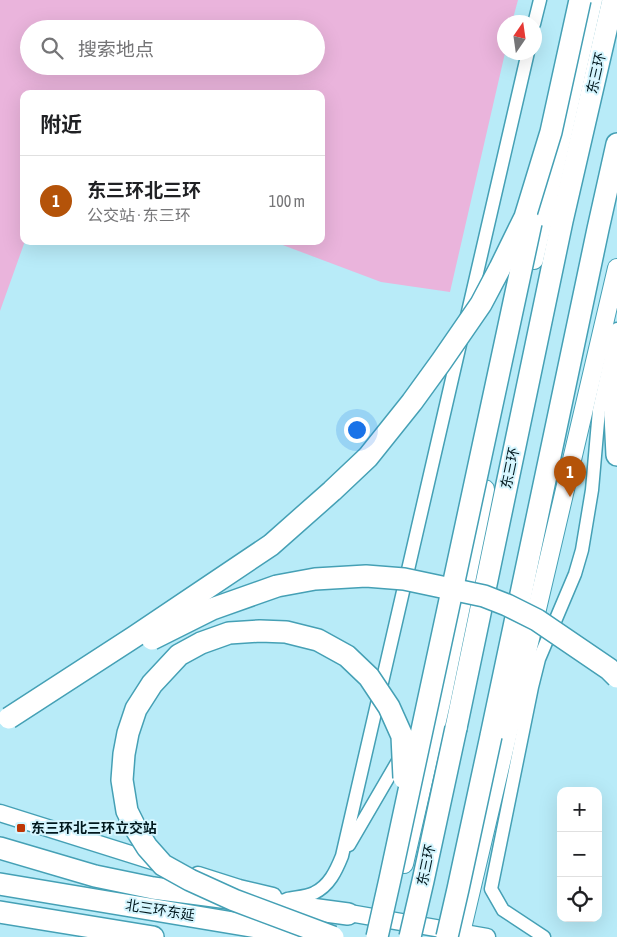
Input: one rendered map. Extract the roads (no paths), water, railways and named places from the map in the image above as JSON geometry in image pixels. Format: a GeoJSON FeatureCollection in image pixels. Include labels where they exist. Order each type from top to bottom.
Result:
{"type":"FeatureCollection","features":[{"type":"Feature","properties":{"kind":"highway"},"geometry":{"type":"LineString","coordinates":[[376,937],[400,836],[580,0]]}},
{"type":"Feature","properties":{"kind":"highway","name":"东三环"},"geometry":{"type":"LineString","coordinates":[[410,937],[562,221],[613,0]]}},
{"type":"Feature","properties":{"kind":"highway"},"geometry":{"type":"LineString","coordinates":[[4,721],[134,638],[271,545],[368,456],[412,402],[481,304],[525,217],[551,132]]}},
{"type":"Feature","properties":{"kind":"highway"},"geometry":{"type":"LineString","coordinates":[[456,936],[464,861],[617,144]]}},
{"type":"Feature","properties":{"kind":"highway"},"geometry":{"type":"LineString","coordinates":[[617,346],[617,454]]}},
{"type":"Feature","properties":{"kind":"highway"},"geometry":{"type":"LineString","coordinates":[[4,721],[141,644],[212,609],[277,586],[315,579],[366,576],[404,578],[484,596],[537,620],[595,659],[617,677]]}},
{"type":"Feature","properties":{"kind":"highway"},"geometry":{"type":"LineString","coordinates":[[333,937],[234,900],[190,880],[163,865],[147,847],[127,811],[122,780],[128,733],[136,709],[152,684],[179,655],[201,643],[229,633],[260,630],[286,632],[318,640],[347,656],[369,677],[389,707],[402,736],[404,778],[400,836]]}},
{"type":"Feature","properties":{"kind":"highway"},"geometry":{"type":"LineString","coordinates":[[0,848],[95,876],[153,888],[348,914]]}},
{"type":"Feature","properties":{"kind":"highway","name":"北三环东延"},"geometry":{"type":"LineString","coordinates":[[0,884],[319,937]]}},
{"type":"Feature","properties":{"kind":"highway","name":"北三环东延"},"geometry":{"type":"LineString","coordinates":[[0,912],[153,937]]}},
{"type":"Feature","properties":{"kind":"main road"},"geometry":{"type":"LineString","coordinates":[[389,929],[446,679],[510,366],[593,0]]}},
{"type":"Feature","properties":{"kind":"main road"},"geometry":{"type":"LineString","coordinates":[[456,936],[617,268]]}},
{"type":"Feature","properties":{"kind":"street"},"geometry":{"type":"LineString","coordinates":[[536,15],[540,0]]}},
{"type":"Feature","properties":{"kind":"street"},"geometry":{"type":"LineString","coordinates":[[342,856],[526,60]]}},
{"type":"Feature","properties":{"kind":"street"},"geometry":{"type":"LineString","coordinates":[[544,937],[503,910],[491,889],[539,659],[575,574],[582,550],[592,490],[599,410],[617,329]]}},
{"type":"Feature","properties":{"kind":"street"},"geometry":{"type":"LineString","coordinates":[[287,899],[314,893],[333,876],[342,856],[446,679]]}},
{"type":"Feature","properties":{"kind":"street"},"geometry":{"type":"LineString","coordinates":[[0,813],[239,888],[348,914],[389,929],[456,936],[487,937]]}},
{"type":"Feature","properties":{"kind":"place","name":"东三环北三环"},"geometry":{"type":"Point","coordinates":[570,497]}},
{"type":"Feature","properties":{"kind":"place","name":"东三环北三环立交站"},"geometry":{"type":"Point","coordinates":[21,828]}}]}
